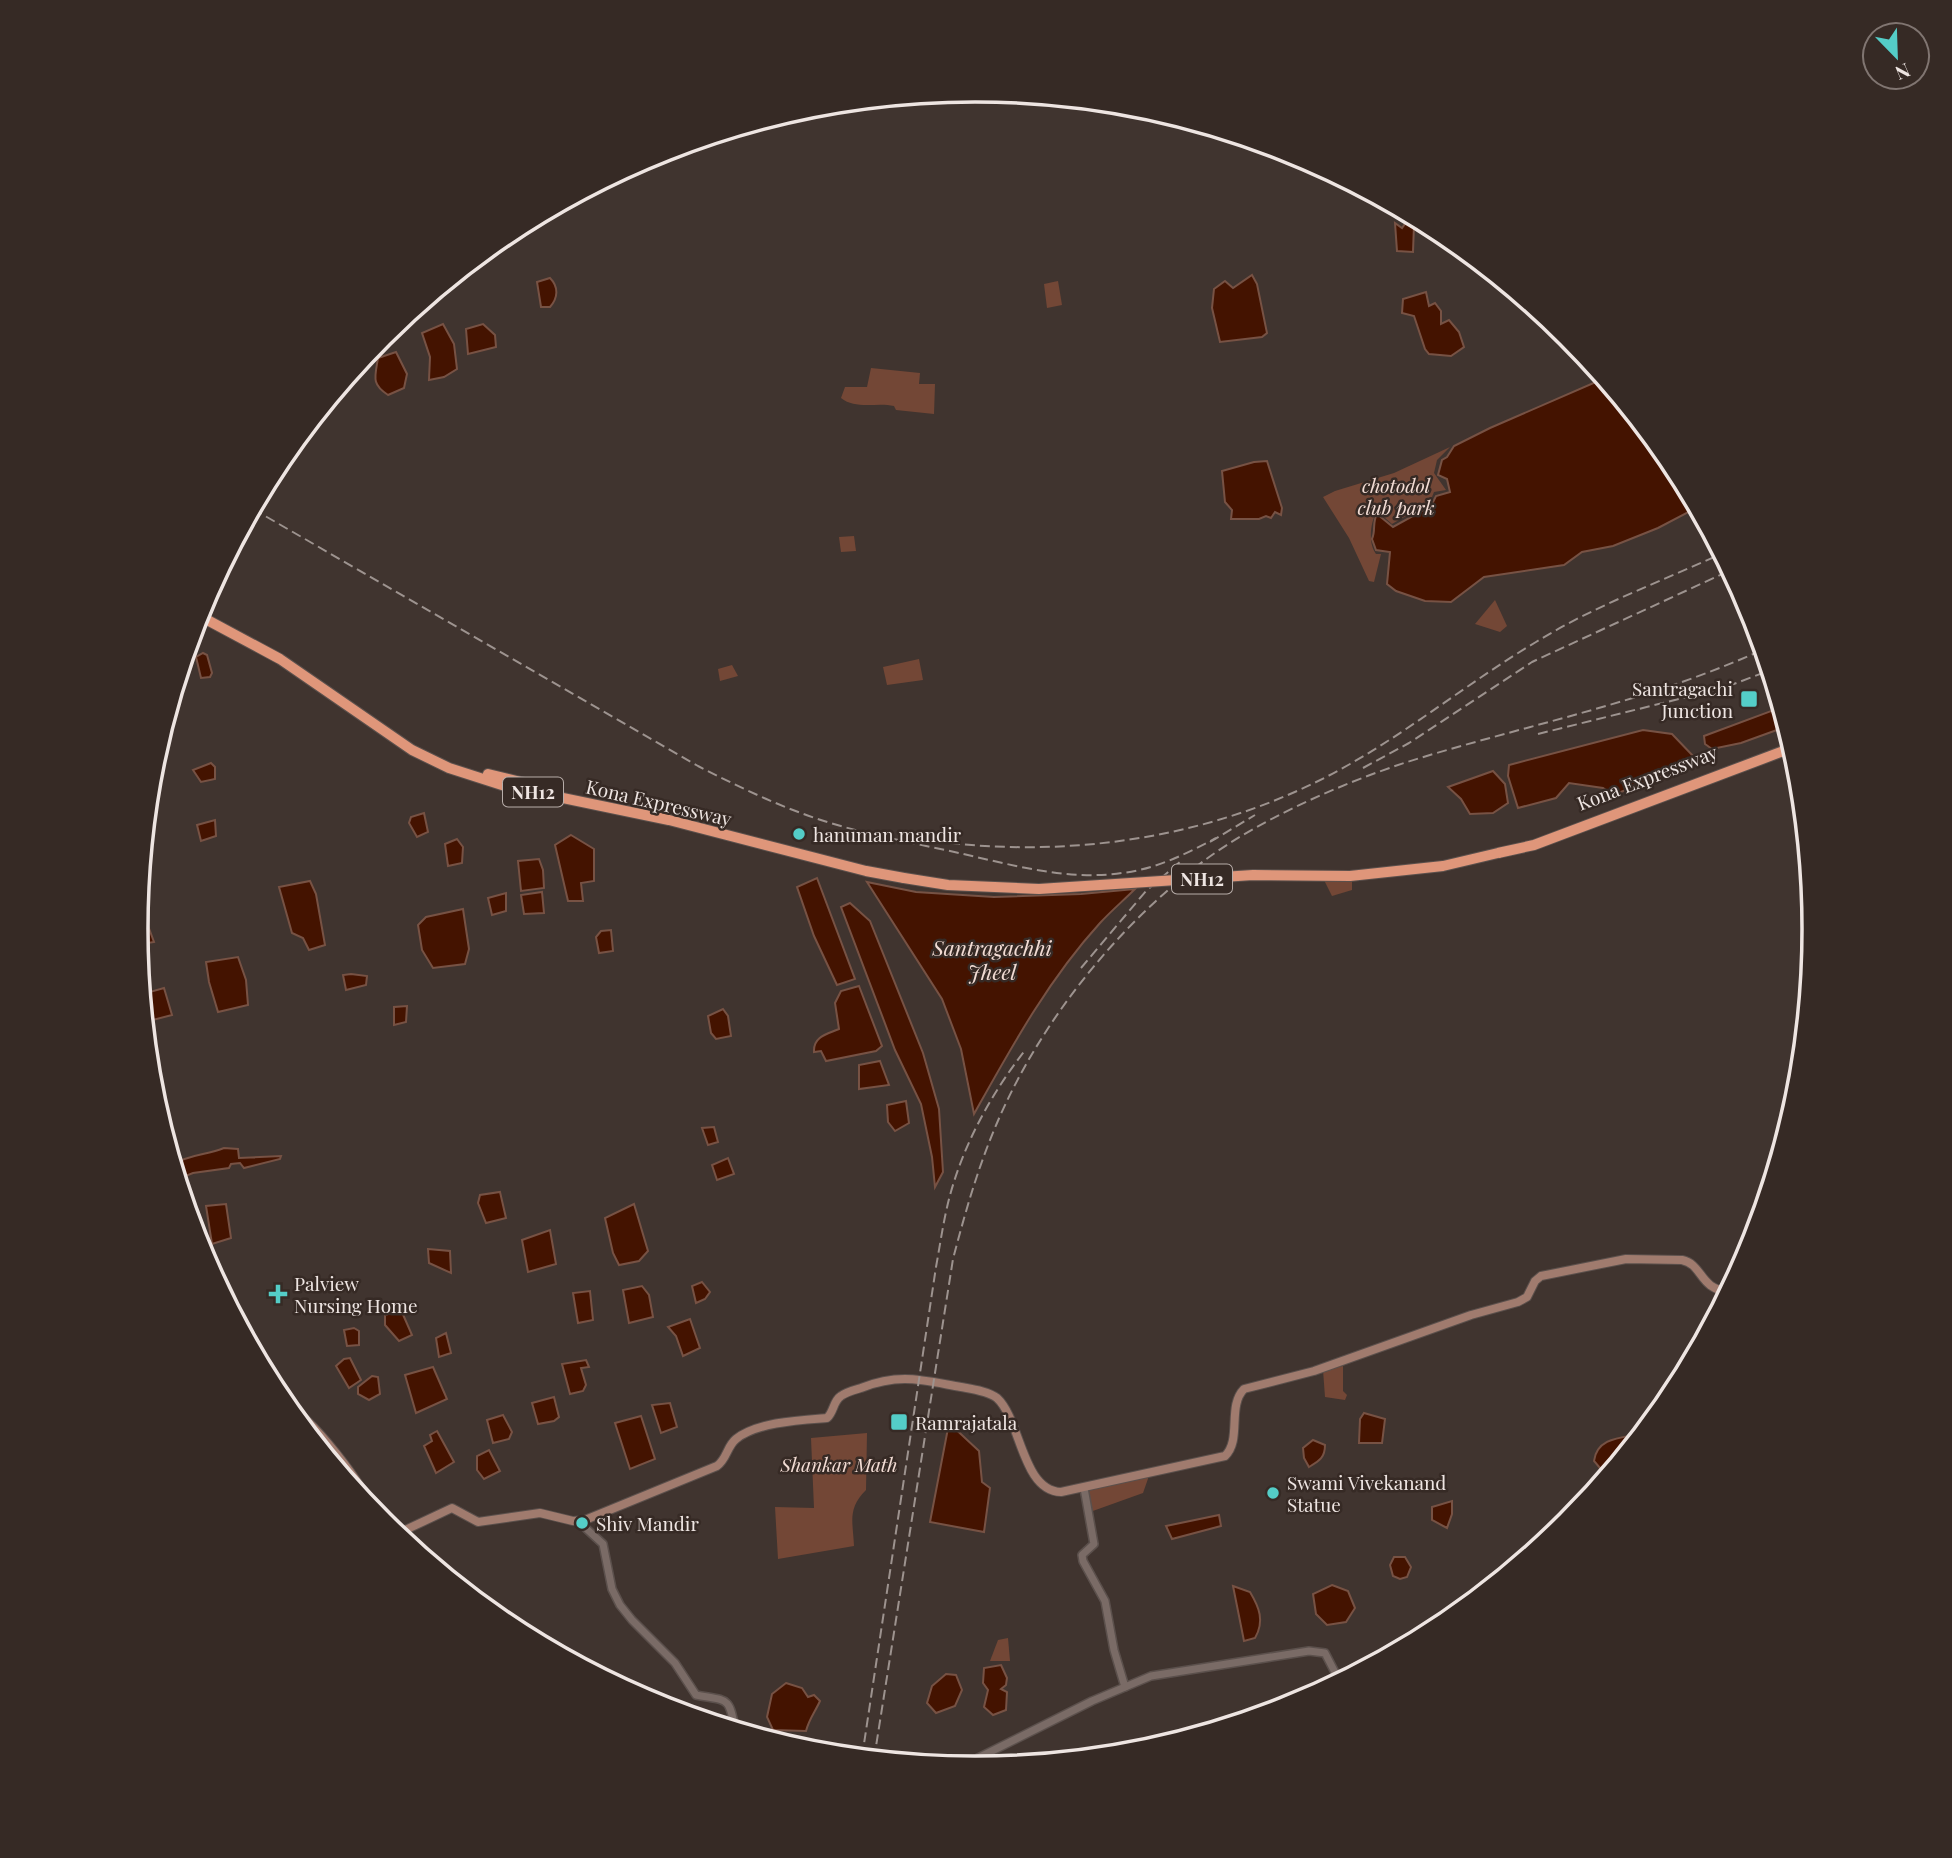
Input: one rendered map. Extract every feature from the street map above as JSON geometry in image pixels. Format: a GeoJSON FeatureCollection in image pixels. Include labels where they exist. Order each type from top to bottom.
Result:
{"type":"FeatureCollection","features":[{"type":"Feature","properties":{"kind":"highway","name":"Kona Expressway"},"geometry":{"type":"LineString","coordinates":[[210,615],[272,649],[416,745],[450,761],[503,778],[686,819],[856,862],[904,878]]}},
{"type":"Feature","properties":{"kind":"highway","name":"Kona Expressway"},"geometry":{"type":"LineString","coordinates":[[208,620],[279,659],[412,750],[449,768],[505,786],[669,820],[866,871],[948,885],[1039,889],[1253,875],[1350,876],[1443,866],[1534,845],[1782,745]]}},
{"type":"Feature","properties":{"kind":"highway","name":"Kona Expressway"},"geometry":{"type":"LineString","coordinates":[[1710,774],[1784,750]]}},
{"type":"Feature","properties":{"kind":"main road"},"geometry":{"type":"LineString","coordinates":[[407,1529],[452,1508],[478,1522],[540,1513],[579,1522],[717,1466],[725,1458],[732,1443],[746,1434],[773,1424],[827,1418],[835,1401],[843,1394],[876,1382],[904,1378],[971,1389],[996,1398],[1007,1412],[1041,1484],[1056,1492],[1084,1488],[1168,1467],[1225,1457],[1230,1449],[1237,1398],[1244,1390],[1314,1371],[1471,1315],[1518,1302],[1527,1297],[1535,1281],[1541,1276],[1626,1259],[1682,1259],[1693,1265],[1712,1288],[1720,1290]]}},
{"type":"Feature","properties":{"kind":"street"},"geometry":{"type":"LineString","coordinates":[[1084,1488],[1094,1544],[1083,1555],[1083,1561],[1105,1601],[1114,1650],[1125,1687]]}},
{"type":"Feature","properties":{"kind":"street"},"geometry":{"type":"LineString","coordinates":[[579,1522],[603,1544],[612,1589],[620,1605],[676,1663],[696,1695],[726,1701],[732,1708],[734,1720]]}},
{"type":"Feature","properties":{"kind":"street"},"geometry":{"type":"LineString","coordinates":[[982,1756],[1092,1701],[1151,1676],[1309,1651],[1325,1653],[1336,1674]]}},
{"type":"Feature","properties":{"kind":"green space"},"geometry":{"type":"Polygon","coordinates":[[[1058,281],[1062,305],[1047,308],[1044,284],[1058,281]]]}},
{"type":"Feature","properties":{"kind":"green space"},"geometry":{"type":"Polygon","coordinates":[[[871,368],[920,373],[919,384],[935,384],[934,414],[896,410],[894,406],[887,405],[853,404],[841,398],[845,387],[867,387],[871,368]]]}},
{"type":"Feature","properties":{"kind":"green space","name":"chotodol club park"},"geometry":{"type":"Polygon","coordinates":[[[1450,447],[1437,460],[1434,473],[1446,490],[1434,492],[1430,502],[1392,524],[1377,511],[1371,527],[1371,539],[1376,554],[1381,554],[1374,582],[1369,581],[1349,538],[1323,497],[1394,473],[1450,447]]]}},
{"type":"Feature","properties":{"kind":"green space"},"geometry":{"type":"Polygon","coordinates":[[[854,536],[856,551],[841,552],[839,537],[854,536]]]}},
{"type":"Feature","properties":{"kind":"green space"},"geometry":{"type":"Polygon","coordinates":[[[1495,600],[1507,626],[1500,632],[1475,624],[1495,600]]]}},
{"type":"Feature","properties":{"kind":"green space"},"geometry":{"type":"Polygon","coordinates":[[[919,659],[923,680],[887,685],[883,667],[919,659]]]}},
{"type":"Feature","properties":{"kind":"green space"},"geometry":{"type":"Polygon","coordinates":[[[732,665],[738,676],[720,681],[718,669],[732,665]]]}},
{"type":"Feature","properties":{"kind":"green space"},"geometry":{"type":"Polygon","coordinates":[[[1352,877],[1352,890],[1332,896],[1323,878],[1352,877]]]}},
{"type":"Feature","properties":{"kind":"green space"},"geometry":{"type":"Polygon","coordinates":[[[1343,1366],[1343,1391],[1347,1395],[1345,1400],[1325,1397],[1323,1370],[1343,1366]]]}},
{"type":"Feature","properties":{"kind":"green space","name":"Shankar Math"},"geometry":{"type":"Polygon","coordinates":[[[867,1433],[866,1490],[854,1510],[854,1546],[778,1559],[775,1507],[814,1508],[811,1438],[867,1433]]]}},
{"type":"Feature","properties":{"kind":"green space"},"geometry":{"type":"Polygon","coordinates":[[[1150,1473],[1143,1493],[1090,1512],[1086,1489],[1150,1473]]]}},
{"type":"Feature","properties":{"kind":"green space"},"geometry":{"type":"Polygon","coordinates":[[[1008,1638],[1010,1661],[990,1661],[998,1640],[1008,1638]]]}},
{"type":"Feature","properties":{"kind":"water"},"geometry":{"type":"Polygon","coordinates":[[[1406,222],[1414,227],[1413,252],[1397,251],[1395,223],[1402,228],[1406,222]]]}},
{"type":"Feature","properties":{"kind":"water"},"geometry":{"type":"Polygon","coordinates":[[[1252,275],[1257,284],[1267,333],[1262,337],[1220,342],[1212,308],[1214,289],[1225,281],[1233,288],[1252,275]]]}},
{"type":"Feature","properties":{"kind":"water"},"geometry":{"type":"Polygon","coordinates":[[[550,278],[556,289],[555,300],[550,307],[541,307],[537,282],[550,278]]]}},
{"type":"Feature","properties":{"kind":"water"},"geometry":{"type":"Polygon","coordinates":[[[1426,292],[1429,306],[1435,303],[1441,311],[1441,324],[1449,320],[1459,332],[1464,347],[1451,356],[1429,354],[1414,316],[1402,313],[1403,299],[1426,292]]]}},
{"type":"Feature","properties":{"kind":"water"},"geometry":{"type":"Polygon","coordinates":[[[443,324],[454,344],[457,369],[444,377],[429,380],[430,357],[422,333],[443,324]]]}},
{"type":"Feature","properties":{"kind":"water"},"geometry":{"type":"Polygon","coordinates":[[[483,324],[495,335],[496,347],[468,354],[466,329],[483,324]]]}},
{"type":"Feature","properties":{"kind":"water"},"geometry":{"type":"Polygon","coordinates":[[[396,352],[407,374],[404,388],[388,395],[376,380],[378,358],[396,352]]]}},
{"type":"Feature","properties":{"kind":"water"},"geometry":{"type":"Polygon","coordinates":[[[1597,382],[1664,469],[1690,511],[1658,528],[1613,546],[1582,552],[1564,565],[1484,577],[1451,602],[1425,601],[1396,591],[1387,584],[1390,552],[1376,550],[1372,539],[1377,514],[1393,527],[1431,506],[1436,496],[1450,492],[1447,479],[1438,475],[1442,460],[1454,446],[1597,382]]]}},
{"type":"Feature","properties":{"kind":"water"},"geometry":{"type":"Polygon","coordinates":[[[1267,461],[1282,508],[1281,515],[1275,512],[1271,518],[1266,516],[1259,519],[1231,519],[1232,510],[1225,502],[1222,471],[1267,461]]]}},
{"type":"Feature","properties":{"kind":"water"},"geometry":{"type":"Polygon","coordinates":[[[203,653],[207,655],[212,673],[210,677],[201,678],[196,657],[203,653]]]}},
{"type":"Feature","properties":{"kind":"water"},"geometry":{"type":"Polygon","coordinates":[[[1774,710],[1779,729],[1741,743],[1712,749],[1705,744],[1704,736],[1774,710]]]}},
{"type":"Feature","properties":{"kind":"water"},"geometry":{"type":"Polygon","coordinates":[[[1643,730],[1672,734],[1695,758],[1685,767],[1613,795],[1603,788],[1569,783],[1556,798],[1518,808],[1508,776],[1509,765],[1643,730]]]}},
{"type":"Feature","properties":{"kind":"water"},"geometry":{"type":"Polygon","coordinates":[[[211,763],[215,767],[215,779],[201,782],[193,770],[211,763]]]}},
{"type":"Feature","properties":{"kind":"water"},"geometry":{"type":"Polygon","coordinates":[[[1493,771],[1505,784],[1508,803],[1493,813],[1470,814],[1461,799],[1448,787],[1493,771]]]}},
{"type":"Feature","properties":{"kind":"water"},"geometry":{"type":"Polygon","coordinates":[[[424,813],[428,832],[417,837],[409,823],[411,817],[424,813]]]}},
{"type":"Feature","properties":{"kind":"water"},"geometry":{"type":"Polygon","coordinates":[[[215,820],[216,836],[201,841],[197,825],[215,820]]]}},
{"type":"Feature","properties":{"kind":"water"},"geometry":{"type":"Polygon","coordinates":[[[571,835],[594,849],[594,881],[581,883],[583,901],[568,901],[555,845],[571,835]]]}},
{"type":"Feature","properties":{"kind":"water"},"geometry":{"type":"Polygon","coordinates":[[[457,839],[463,847],[462,863],[448,866],[445,844],[457,839]]]}},
{"type":"Feature","properties":{"kind":"water"},"geometry":{"type":"Polygon","coordinates":[[[539,859],[544,888],[521,891],[518,861],[539,859]]]}},
{"type":"Feature","properties":{"kind":"water"},"geometry":{"type":"Polygon","coordinates":[[[817,878],[855,979],[837,985],[814,936],[797,887],[817,878]]]}},
{"type":"Feature","properties":{"kind":"water"},"geometry":{"type":"Polygon","coordinates":[[[310,881],[316,894],[325,945],[309,950],[303,938],[292,933],[279,887],[310,881]]]}},
{"type":"Feature","properties":{"kind":"water","name":"Santragachhi Jheel"},"geometry":{"type":"Polygon","coordinates":[[[867,882],[916,892],[994,897],[1135,889],[1100,923],[1064,968],[1031,1015],[974,1114],[961,1049],[942,999],[867,882]]]}},
{"type":"Feature","properties":{"kind":"water"},"geometry":{"type":"Polygon","coordinates":[[[542,892],[544,913],[524,914],[521,895],[542,892]]]}},
{"type":"Feature","properties":{"kind":"water"},"geometry":{"type":"Polygon","coordinates":[[[506,893],[506,911],[492,915],[488,898],[506,893]]]}},
{"type":"Feature","properties":{"kind":"water"},"geometry":{"type":"Polygon","coordinates":[[[850,903],[870,921],[923,1053],[939,1109],[943,1172],[935,1187],[921,1104],[895,1050],[841,907],[850,903]]]}},
{"type":"Feature","properties":{"kind":"water"},"geometry":{"type":"Polygon","coordinates":[[[463,909],[469,949],[465,964],[433,968],[422,950],[418,925],[426,917],[463,909]]]}},
{"type":"Feature","properties":{"kind":"water"},"geometry":{"type":"Polygon","coordinates":[[[148,926],[154,942],[149,943],[148,926]]]}},
{"type":"Feature","properties":{"kind":"water"},"geometry":{"type":"Polygon","coordinates":[[[611,930],[613,951],[599,953],[596,937],[601,931],[611,930]]]}},
{"type":"Feature","properties":{"kind":"water"},"geometry":{"type":"Polygon","coordinates":[[[238,957],[246,980],[248,1005],[218,1012],[206,962],[238,957]]]}},
{"type":"Feature","properties":{"kind":"water"},"geometry":{"type":"Polygon","coordinates":[[[343,975],[367,976],[366,985],[346,990],[343,975]]]}},
{"type":"Feature","properties":{"kind":"water"},"geometry":{"type":"Polygon","coordinates":[[[859,986],[882,1046],[876,1051],[826,1061],[821,1051],[814,1052],[816,1042],[822,1036],[839,1029],[835,1003],[841,991],[859,986]]]}},
{"type":"Feature","properties":{"kind":"water"},"geometry":{"type":"Polygon","coordinates":[[[164,988],[172,1015],[154,1020],[151,992],[164,988]]]}},
{"type":"Feature","properties":{"kind":"water"},"geometry":{"type":"Polygon","coordinates":[[[407,1006],[406,1022],[394,1025],[394,1007],[407,1006]]]}},
{"type":"Feature","properties":{"kind":"water"},"geometry":{"type":"Polygon","coordinates":[[[723,1009],[728,1016],[731,1036],[716,1039],[711,1033],[708,1016],[723,1009]]]}},
{"type":"Feature","properties":{"kind":"water"},"geometry":{"type":"Polygon","coordinates":[[[880,1061],[889,1085],[859,1089],[859,1065],[880,1061]]]}},
{"type":"Feature","properties":{"kind":"water"},"geometry":{"type":"Polygon","coordinates":[[[906,1101],[909,1123],[895,1131],[888,1122],[887,1105],[906,1101]]]}},
{"type":"Feature","properties":{"kind":"water"},"geometry":{"type":"Polygon","coordinates":[[[714,1127],[718,1142],[708,1145],[702,1128],[714,1127]]]}},
{"type":"Feature","properties":{"kind":"water"},"geometry":{"type":"Polygon","coordinates":[[[224,1148],[238,1149],[239,1158],[281,1156],[280,1159],[244,1168],[240,1163],[231,1164],[229,1168],[186,1176],[182,1160],[224,1148]]]}},
{"type":"Feature","properties":{"kind":"water"},"geometry":{"type":"Polygon","coordinates":[[[728,1158],[734,1174],[717,1180],[712,1165],[728,1158]]]}},
{"type":"Feature","properties":{"kind":"water"},"geometry":{"type":"Polygon","coordinates":[[[500,1192],[506,1218],[486,1223],[478,1203],[480,1195],[500,1192]]]}},
{"type":"Feature","properties":{"kind":"water"},"geometry":{"type":"Polygon","coordinates":[[[226,1204],[231,1238],[212,1244],[206,1206],[226,1204]]]}},
{"type":"Feature","properties":{"kind":"water"},"geometry":{"type":"Polygon","coordinates":[[[634,1204],[648,1251],[639,1261],[619,1265],[613,1253],[605,1218],[634,1204]]]}},
{"type":"Feature","properties":{"kind":"water"},"geometry":{"type":"Polygon","coordinates":[[[550,1230],[556,1264],[528,1272],[522,1240],[550,1230]]]}},
{"type":"Feature","properties":{"kind":"water"},"geometry":{"type":"Polygon","coordinates":[[[428,1249],[450,1251],[451,1273],[429,1263],[428,1249]]]}},
{"type":"Feature","properties":{"kind":"water"},"geometry":{"type":"Polygon","coordinates":[[[702,1282],[710,1292],[705,1299],[696,1303],[692,1286],[702,1282]]]}},
{"type":"Feature","properties":{"kind":"water"},"geometry":{"type":"Polygon","coordinates":[[[642,1286],[649,1295],[653,1317],[629,1323],[623,1290],[642,1286]]]}},
{"type":"Feature","properties":{"kind":"water"},"geometry":{"type":"Polygon","coordinates":[[[590,1291],[593,1320],[578,1323],[573,1293],[590,1291]]]}},
{"type":"Feature","properties":{"kind":"water"},"geometry":{"type":"Polygon","coordinates":[[[401,1310],[412,1335],[399,1341],[385,1325],[385,1315],[401,1310]]]}},
{"type":"Feature","properties":{"kind":"water"},"geometry":{"type":"Polygon","coordinates":[[[690,1319],[700,1348],[683,1356],[676,1336],[668,1327],[690,1319]]]}},
{"type":"Feature","properties":{"kind":"water"},"geometry":{"type":"Polygon","coordinates":[[[354,1328],[359,1331],[359,1345],[347,1346],[344,1330],[354,1328]]]}},
{"type":"Feature","properties":{"kind":"water"},"geometry":{"type":"Polygon","coordinates":[[[446,1333],[451,1353],[439,1357],[436,1338],[446,1333]]]}},
{"type":"Feature","properties":{"kind":"water"},"geometry":{"type":"Polygon","coordinates":[[[350,1358],[361,1380],[349,1388],[336,1366],[344,1359],[350,1358]]]}},
{"type":"Feature","properties":{"kind":"water"},"geometry":{"type":"Polygon","coordinates":[[[586,1360],[589,1367],[581,1368],[586,1385],[583,1391],[570,1394],[562,1364],[586,1360]]]}},
{"type":"Feature","properties":{"kind":"water"},"geometry":{"type":"Polygon","coordinates":[[[433,1367],[447,1399],[416,1413],[405,1375],[433,1367]]]}},
{"type":"Feature","properties":{"kind":"water"},"geometry":{"type":"Polygon","coordinates":[[[372,1376],[378,1377],[380,1394],[369,1400],[358,1394],[358,1387],[372,1376]]]}},
{"type":"Feature","properties":{"kind":"water"},"geometry":{"type":"Polygon","coordinates":[[[554,1397],[559,1417],[554,1421],[538,1424],[532,1403],[554,1397]]]}},
{"type":"Feature","properties":{"kind":"water"},"geometry":{"type":"Polygon","coordinates":[[[670,1403],[677,1427],[661,1433],[652,1405],[670,1403]]]}},
{"type":"Feature","properties":{"kind":"water"},"geometry":{"type":"Polygon","coordinates":[[[1364,1413],[1385,1419],[1382,1443],[1359,1443],[1360,1419],[1364,1413]]]}},
{"type":"Feature","properties":{"kind":"water"},"geometry":{"type":"Polygon","coordinates":[[[503,1415],[512,1432],[509,1439],[493,1443],[487,1420],[503,1415]]]}},
{"type":"Feature","properties":{"kind":"water"},"geometry":{"type":"Polygon","coordinates":[[[641,1416],[655,1459],[630,1469],[615,1423],[641,1416]]]}},
{"type":"Feature","properties":{"kind":"water"},"geometry":{"type":"Polygon","coordinates":[[[949,1423],[979,1451],[982,1482],[990,1488],[984,1532],[930,1522],[949,1423]]]}},
{"type":"Feature","properties":{"kind":"water"},"geometry":{"type":"Polygon","coordinates":[[[437,1431],[454,1462],[436,1473],[424,1446],[432,1441],[430,1435],[437,1431]]]}},
{"type":"Feature","properties":{"kind":"water"},"geometry":{"type":"Polygon","coordinates":[[[1629,1436],[1600,1472],[1594,1461],[1596,1453],[1605,1443],[1629,1436]]]}},
{"type":"Feature","properties":{"kind":"water"},"geometry":{"type":"Polygon","coordinates":[[[1313,1440],[1325,1445],[1325,1449],[1321,1459],[1309,1467],[1303,1448],[1313,1440]]]}},
{"type":"Feature","properties":{"kind":"water"},"geometry":{"type":"Polygon","coordinates":[[[489,1450],[500,1471],[484,1479],[477,1470],[477,1456],[489,1450]]]}},
{"type":"Feature","properties":{"kind":"water"},"geometry":{"type":"Polygon","coordinates":[[[1452,1501],[1452,1514],[1447,1528],[1432,1520],[1432,1507],[1452,1501]]]}},
{"type":"Feature","properties":{"kind":"water"},"geometry":{"type":"Polygon","coordinates":[[[1219,1515],[1221,1526],[1172,1539],[1166,1526],[1219,1515]]]}},
{"type":"Feature","properties":{"kind":"water"},"geometry":{"type":"Polygon","coordinates":[[[1394,1557],[1405,1557],[1411,1567],[1407,1577],[1400,1579],[1393,1576],[1390,1565],[1394,1557]]]}},
{"type":"Feature","properties":{"kind":"water"},"geometry":{"type":"Polygon","coordinates":[[[1332,1585],[1348,1591],[1355,1608],[1346,1622],[1327,1625],[1316,1614],[1313,1594],[1332,1585]]]}},
{"type":"Feature","properties":{"kind":"water"},"geometry":{"type":"Polygon","coordinates":[[[1233,1586],[1250,1592],[1256,1603],[1260,1626],[1255,1638],[1244,1641],[1233,1586]]]}},
{"type":"Feature","properties":{"kind":"water"},"geometry":{"type":"Polygon","coordinates":[[[1001,1665],[1007,1678],[1006,1685],[1001,1689],[1007,1692],[1006,1710],[993,1715],[984,1707],[988,1690],[983,1683],[984,1668],[1001,1665]]]}},
{"type":"Feature","properties":{"kind":"water"},"geometry":{"type":"Polygon","coordinates":[[[946,1674],[956,1675],[962,1690],[955,1706],[936,1713],[927,1703],[932,1686],[946,1674]]]}},
{"type":"Feature","properties":{"kind":"water"},"geometry":{"type":"Polygon","coordinates":[[[786,1683],[802,1688],[808,1697],[814,1695],[820,1701],[806,1731],[773,1730],[767,1717],[772,1694],[786,1683]]]}},
{"type":"Feature","properties":{"kind":"railway"},"geometry":{"type":"LineString","coordinates":[[260,513],[698,766],[760,796],[808,815],[874,835],[1040,870],[1081,875],[1122,873],[1147,868],[1216,838]]}},
{"type":"Feature","properties":{"kind":"railway"},"geometry":{"type":"LineString","coordinates":[[950,843],[1002,847],[1105,843],[1156,835],[1256,808],[1304,788],[1350,764],[1558,629],[1715,557]]}},
{"type":"Feature","properties":{"kind":"railway"},"geometry":{"type":"LineString","coordinates":[[1363,768],[1409,743],[1532,662],[1723,574]]}},
{"type":"Feature","properties":{"kind":"railway"},"geometry":{"type":"LineString","coordinates":[[875,1750],[953,1259],[972,1190],[997,1123],[1035,1049],[1084,978],[1141,915],[1205,860],[1250,831],[1301,804],[1404,763],[1677,684],[1756,652]]}},
{"type":"Feature","properties":{"kind":"railway"},"geometry":{"type":"LineString","coordinates":[[1538,734],[1723,688],[1763,673]]}},
{"type":"Feature","properties":{"kind":"railway"},"geometry":{"type":"LineString","coordinates":[[1210,842],[1255,815]]}},
{"type":"Feature","properties":{"kind":"railway"},"geometry":{"type":"LineString","coordinates":[[1081,968],[1146,891],[1181,861]]}},
{"type":"Feature","properties":{"kind":"railway"},"geometry":{"type":"LineString","coordinates":[[863,1748],[948,1203],[961,1161],[979,1122],[1026,1049]]}},
{"type":"Feature","properties":{"kind":"place","name":"Santragachi Junction"},"geometry":{"type":"Point","coordinates":[1749,699]}},
{"type":"Feature","properties":{"kind":"place","name":"hanuman mandir"},"geometry":{"type":"Point","coordinates":[799,834]}},
{"type":"Feature","properties":{"kind":"place","name":"Palview Nursing Home"},"geometry":{"type":"Point","coordinates":[278,1294]}},
{"type":"Feature","properties":{"kind":"place","name":"Ramrajatala"},"geometry":{"type":"Point","coordinates":[899,1422]}},
{"type":"Feature","properties":{"kind":"place","name":"Swami Vivekanand Statue"},"geometry":{"type":"Point","coordinates":[1273,1493]}},
{"type":"Feature","properties":{"kind":"place","name":"Shiv Mandir"},"geometry":{"type":"Point","coordinates":[582,1523]}}]}
